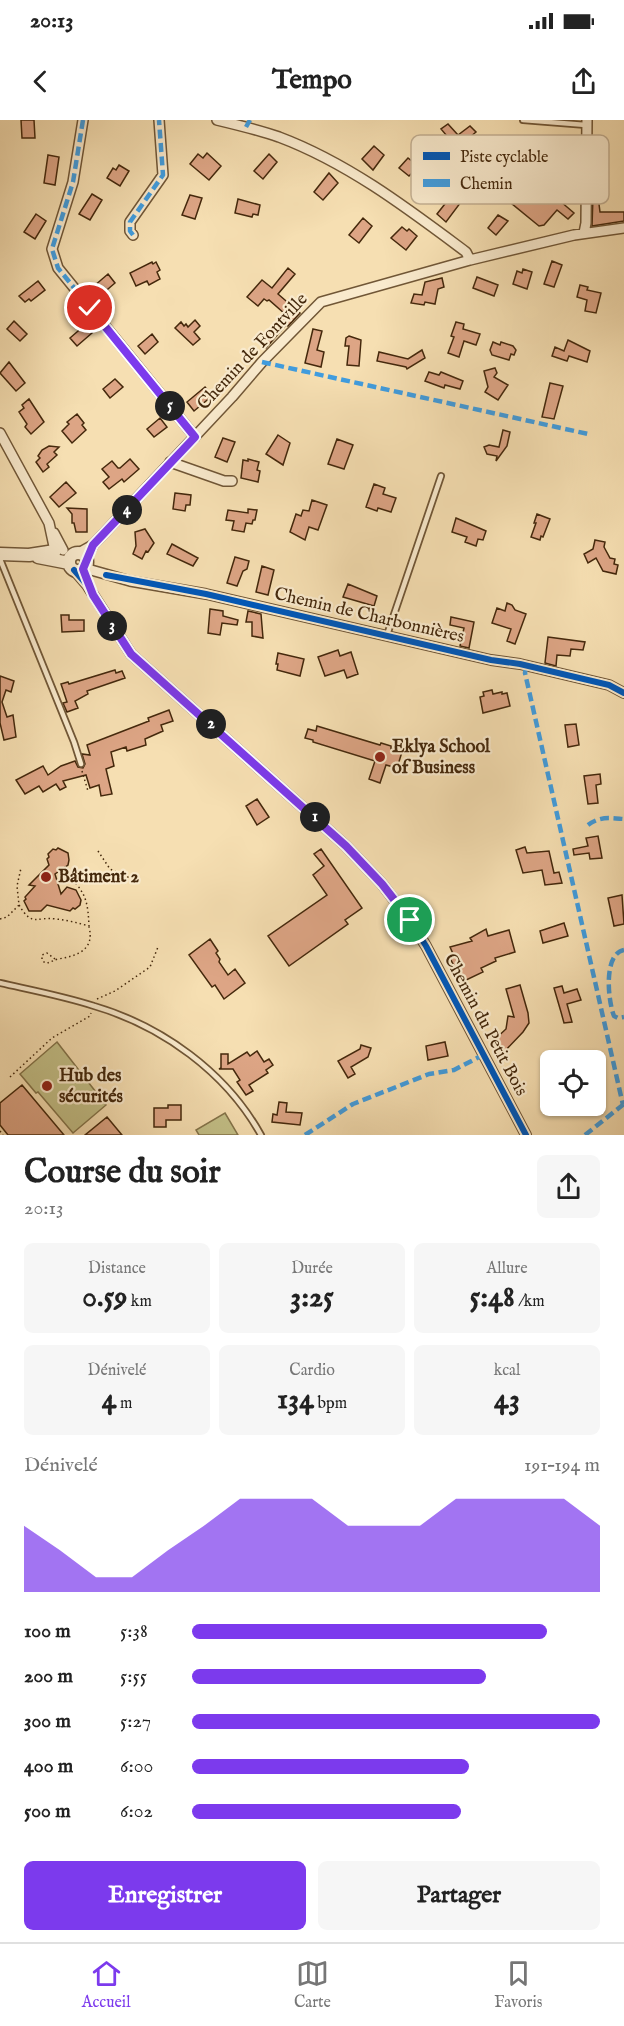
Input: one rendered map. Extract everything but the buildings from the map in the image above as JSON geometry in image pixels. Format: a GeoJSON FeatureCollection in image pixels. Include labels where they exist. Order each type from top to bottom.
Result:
{"type":"FeatureCollection","features":[{"type":"Feature","properties":{"kind":"street"},"geometry":{"type":"LineString","coordinates":[[83,120],[73,182],[52,249],[58,268],[195,437]]}},
{"type":"Feature","properties":{"kind":"street"},"geometry":{"type":"LineString","coordinates":[[133,236],[130,231],[130,222],[163,175],[159,120]]}},
{"type":"Feature","properties":{"kind":"street"},"geometry":{"type":"LineString","coordinates":[[217,120],[248,124],[328,159],[365,180],[466,252],[470,260]]}},
{"type":"Feature","properties":{"kind":"street"},"geometry":{"type":"LineString","coordinates":[[584,233],[586,204]]}},
{"type":"Feature","properties":{"kind":"street","name":"Chemin de Fontville"},"geometry":{"type":"LineString","coordinates":[[73,560],[93,545],[195,437],[261,362],[321,302],[470,260],[584,233],[624,228]]}},
{"type":"Feature","properties":{"kind":"street","name":"Chemin du Petit Bois"},"geometry":{"type":"LineString","coordinates":[[0,433],[49,523],[131,654],[302,806],[382,884],[411,922],[426,946],[524,1132]]}},
{"type":"Feature","properties":{"kind":"street"},"geometry":{"type":"LineString","coordinates":[[170,462],[224,481],[231,481]]}},
{"type":"Feature","properties":{"kind":"street","name":"Chemin de Charbonnières"},"geometry":{"type":"LineString","coordinates":[[0,554],[73,560],[106,575],[206,594],[599,683],[624,693]]}},
{"type":"Feature","properties":{"kind":"lane"},"geometry":{"type":"LineString","coordinates":[[523,120],[587,122]]}},
{"type":"Feature","properties":{"kind":"lane"},"geometry":{"type":"LineString","coordinates":[[387,635],[441,476]]}},
{"type":"Feature","properties":{"kind":"lane"},"geometry":{"type":"LineString","coordinates":[[0,559],[81,764]]}},
{"type":"Feature","properties":{"kind":"lane"},"geometry":{"type":"LineString","coordinates":[[0,983],[93,1006],[129,1019],[160,1034],[216,1076],[237,1099],[261,1135]]}},
{"type":"Feature","properties":{"kind":"path"},"geometry":{"type":"LineString","coordinates":[[81,764],[88,791]]}},
{"type":"Feature","properties":{"kind":"path"},"geometry":{"type":"LineString","coordinates":[[98,851],[110,869],[132,879]]}},
{"type":"Feature","properties":{"kind":"path"},"geometry":{"type":"LineString","coordinates":[[21,868],[17,886],[18,905],[25,915],[41,921],[52,918],[89,926]]}},
{"type":"Feature","properties":{"kind":"path"},"geometry":{"type":"LineString","coordinates":[[56,959],[76,956],[86,947],[91,936],[87,899],[82,889],[71,879]]}},
{"type":"Feature","properties":{"kind":"path"},"geometry":{"type":"LineString","coordinates":[[0,918],[7,917],[18,905]]}},
{"type":"Feature","properties":{"kind":"path"},"geometry":{"type":"LineString","coordinates":[[10,1077],[52,1038],[90,1016],[95,999],[115,991],[150,967],[158,947]]}},
{"type":"Feature","properties":{"kind":"path"},"geometry":{"type":"LineString","coordinates":[[0,1131],[3,1135]]}},
{"type":"Feature","properties":{"kind":"shaded area"},"geometry":{"type":"Polygon","coordinates":[[[57,1042],[106,1105],[73,1133],[20,1074],[57,1042]]]}},
{"type":"Feature","properties":{"kind":"shaded area"},"geometry":{"type":"Polygon","coordinates":[[[225,1113],[238,1135],[199,1135],[196,1130],[225,1113]]]}},
{"type":"Feature","properties":{"kind":"marked path"},"geometry":{"type":"LineString","coordinates":[[83,120],[73,182],[52,249],[58,268],[195,437]]}},
{"type":"Feature","properties":{"kind":"marked path"},"geometry":{"type":"LineString","coordinates":[[133,235],[130,231],[130,222],[163,175],[159,120]]}},
{"type":"Feature","properties":{"kind":"marked path"},"geometry":{"type":"LineString","coordinates":[[246,127],[250,120]]}},
{"type":"Feature","properties":{"kind":"marked path"},"geometry":{"type":"LineString","coordinates":[[262,362],[588,434]]}},
{"type":"Feature","properties":{"kind":"marked path"},"geometry":{"type":"LineString","coordinates":[[526,666],[525,673],[623,1105]]}},
{"type":"Feature","properties":{"kind":"marked path"},"geometry":{"type":"LineString","coordinates":[[588,825],[601,819],[624,819]]}},
{"type":"Feature","properties":{"kind":"marked path"},"geometry":{"type":"LineString","coordinates":[[624,950],[617,953],[613,960],[609,979],[610,1000],[614,1016],[624,1017]]}},
{"type":"Feature","properties":{"kind":"marked path"},"geometry":{"type":"LineString","coordinates":[[305,1135],[353,1104],[429,1074],[454,1070],[483,1055]]}},
{"type":"Feature","properties":{"kind":"marked path"},"geometry":{"type":"LineString","coordinates":[[585,1135],[624,1104]]}},
{"type":"Feature","properties":{"kind":"cycle path"},"geometry":{"type":"LineString","coordinates":[[74,570],[87,585],[131,654],[346,846],[382,884],[426,946],[526,1135]]}},
{"type":"Feature","properties":{"kind":"cycle path"},"geometry":{"type":"LineString","coordinates":[[106,575],[206,594],[491,660],[520,664],[609,685],[624,693]]}},
{"type":"Feature","properties":{"kind":"place","name":"Eklya School of Business"},"geometry":{"type":"Point","coordinates":[380,757]}},
{"type":"Feature","properties":{"kind":"place","name":"Bâtiment 2"},"geometry":{"type":"Point","coordinates":[46,877]}},
{"type":"Feature","properties":{"kind":"place","name":"Hub des sécurités"},"geometry":{"type":"Point","coordinates":[47,1086]}},
{"type":"Feature","properties":{"kind":"route"},"geometry":{"type":"LineString","coordinates":[[90,308],[195,437],[93,545],[83,569],[93,595],[131,654],[346,846],[382,884],[410,920]]}}]}
